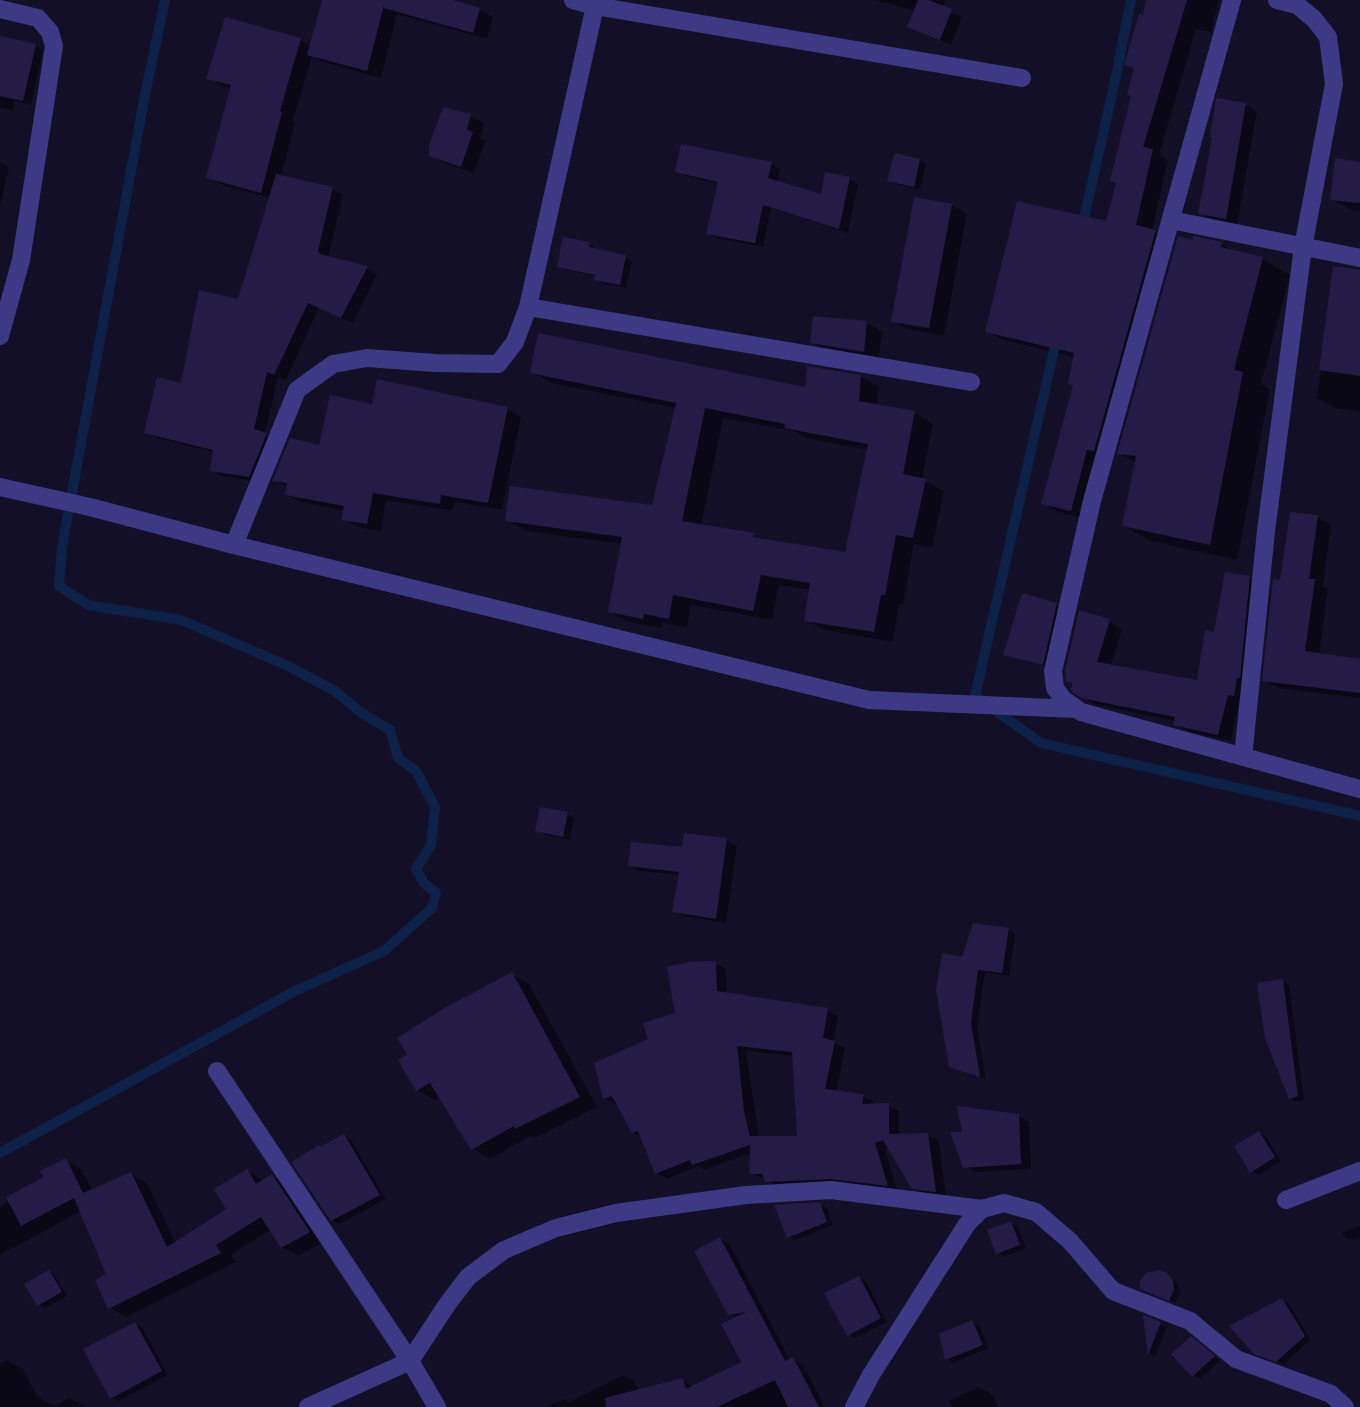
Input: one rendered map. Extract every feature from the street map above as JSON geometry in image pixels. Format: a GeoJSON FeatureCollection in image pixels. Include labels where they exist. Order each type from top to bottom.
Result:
{"type":"FeatureCollection","features":[{"type":"Feature","properties":{"kind":"street"},"geometry":{"type":"LineString","coordinates":[[573,0],[595,6],[1022,78]]}},
{"type":"Feature","properties":{"kind":"street"},"geometry":{"type":"LineString","coordinates":[[1232,0],[1093,501],[1052,671],[1055,688],[1063,699],[1082,712],[1360,789]]}},
{"type":"Feature","properties":{"kind":"street"},"geometry":{"type":"LineString","coordinates":[[1243,757],[1266,531],[1303,247],[1334,84],[1328,37],[1314,19],[1297,5],[1277,0]]}},
{"type":"Feature","properties":{"kind":"street"},"geometry":{"type":"LineString","coordinates":[[234,545],[297,390],[333,364],[367,358],[498,364],[515,342],[528,307],[595,6]]}},
{"type":"Feature","properties":{"kind":"street"},"geometry":{"type":"LineString","coordinates":[[0,9],[38,18],[50,32],[54,46],[22,260],[0,336]]}},
{"type":"Feature","properties":{"kind":"street"},"geometry":{"type":"LineString","coordinates":[[1171,220],[1360,258]]}},
{"type":"Feature","properties":{"kind":"street"},"geometry":{"type":"LineString","coordinates":[[528,307],[971,382]]}},
{"type":"Feature","properties":{"kind":"street"},"geometry":{"type":"LineString","coordinates":[[3,488],[90,507],[234,545],[869,700],[1076,709]]}},
{"type":"Feature","properties":{"kind":"street"},"geometry":{"type":"LineString","coordinates":[[217,1071],[410,1361],[437,1407]]}},
{"type":"Feature","properties":{"kind":"street"},"geometry":{"type":"LineString","coordinates":[[1286,1200],[1360,1171]]}},
{"type":"Feature","properties":{"kind":"street"},"geometry":{"type":"LineString","coordinates":[[308,1407],[410,1361],[468,1277],[504,1250],[556,1228],[616,1213],[746,1195],[831,1190],[982,1209],[1004,1203],[1036,1212],[1070,1241],[1113,1291],[1190,1321],[1236,1359],[1331,1394],[1345,1407]]}},
{"type":"Feature","properties":{"kind":"street"},"geometry":{"type":"LineString","coordinates":[[854,1407],[871,1375],[967,1223],[982,1209]]}},
{"type":"Feature","properties":{"kind":"building"},"geometry":{"type":"Polygon","coordinates":[[[322,0],[452,0],[480,8],[473,33],[384,8],[384,5],[367,71],[307,55],[322,0]]]}},
{"type":"Feature","properties":{"kind":"building"},"geometry":{"type":"Polygon","coordinates":[[[918,0],[928,0],[952,9],[940,40],[907,27],[918,0]]]}},
{"type":"Feature","properties":{"kind":"building"},"geometry":{"type":"Polygon","coordinates":[[[1146,0],[1187,0],[1143,147],[1153,149],[1136,225],[1156,230],[1094,451],[1087,450],[1071,511],[1041,504],[1073,385],[1068,384],[1074,353],[985,332],[1017,201],[1106,221],[1116,183],[1110,181],[1131,96],[1127,95],[1134,68],[1124,65],[1139,14],[1143,15],[1146,0]]]}},
{"type":"Feature","properties":{"kind":"building"},"geometry":{"type":"Polygon","coordinates":[[[225,17],[301,38],[261,193],[206,178],[231,85],[206,79],[225,17]]]}},
{"type":"Feature","properties":{"kind":"building"},"geometry":{"type":"Polygon","coordinates":[[[0,36],[36,44],[23,101],[0,96],[0,36]]]}},
{"type":"Feature","properties":{"kind":"building"},"geometry":{"type":"Polygon","coordinates":[[[1216,98],[1246,103],[1226,219],[1198,214],[1212,138],[1216,98]]]}},
{"type":"Feature","properties":{"kind":"building"},"geometry":{"type":"Polygon","coordinates":[[[443,107],[471,114],[467,130],[473,132],[461,167],[429,156],[429,145],[443,107]]]}},
{"type":"Feature","properties":{"kind":"building"},"geometry":{"type":"Polygon","coordinates":[[[681,144],[772,162],[768,178],[821,194],[825,172],[850,177],[839,229],[763,205],[755,243],[706,234],[718,182],[675,172],[681,144]]]}},
{"type":"Feature","properties":{"kind":"building"},"geometry":{"type":"Polygon","coordinates":[[[894,153],[920,159],[914,187],[887,181],[894,153]]]}},
{"type":"Feature","properties":{"kind":"building"},"geometry":{"type":"Polygon","coordinates":[[[1335,158],[1360,162],[1360,203],[1330,200],[1335,158]]]}},
{"type":"Feature","properties":{"kind":"building"},"geometry":{"type":"Polygon","coordinates":[[[276,174],[333,187],[318,251],[320,254],[368,266],[341,318],[308,303],[274,375],[267,372],[254,429],[267,433],[249,477],[210,471],[213,450],[144,433],[157,377],[181,383],[199,290],[238,299],[276,174]]]}},
{"type":"Feature","properties":{"kind":"building"},"geometry":{"type":"Polygon","coordinates":[[[914,197],[952,204],[929,328],[891,322],[914,197]]]}},
{"type":"Feature","properties":{"kind":"building"},"geometry":{"type":"Polygon","coordinates":[[[1178,236],[1222,242],[1221,247],[1263,257],[1234,370],[1243,372],[1210,545],[1122,526],[1136,456],[1117,454],[1178,236]]]}},
{"type":"Feature","properties":{"kind":"building"},"geometry":{"type":"Polygon","coordinates":[[[563,237],[590,242],[589,247],[626,255],[620,285],[594,280],[595,275],[557,267],[563,237]]]}},
{"type":"Feature","properties":{"kind":"building"},"geometry":{"type":"Polygon","coordinates":[[[1333,266],[1360,270],[1360,376],[1319,370],[1333,266]]]}},
{"type":"Feature","properties":{"kind":"building"},"geometry":{"type":"Polygon","coordinates":[[[813,316],[867,321],[864,352],[810,343],[813,316]]]}},
{"type":"Feature","properties":{"kind":"building"},"geometry":{"type":"Polygon","coordinates":[[[538,333],[805,387],[807,366],[861,375],[859,401],[915,411],[903,474],[926,479],[913,538],[896,535],[885,595],[881,595],[874,632],[804,621],[810,583],[761,575],[753,611],[673,595],[669,619],[644,614],[643,619],[608,612],[622,537],[505,521],[510,486],[652,505],[676,403],[530,373],[538,333]],[[705,408],[682,521],[754,533],[753,537],[845,552],[868,444],[784,428],[785,424],[705,408]]]}},
{"type":"Feature","properties":{"kind":"building"},"geometry":{"type":"Polygon","coordinates":[[[377,379],[508,407],[488,503],[441,495],[440,504],[373,493],[367,524],[341,520],[344,506],[285,495],[287,483],[272,481],[290,438],[319,445],[330,395],[372,404],[377,379]]]}},
{"type":"Feature","properties":{"kind":"building"},"geometry":{"type":"Polygon","coordinates":[[[1290,512],[1318,515],[1309,579],[1315,579],[1305,651],[1360,659],[1360,693],[1262,681],[1273,579],[1280,580],[1290,512]]]}},
{"type":"Feature","properties":{"kind":"building"},"geometry":{"type":"Polygon","coordinates":[[[1225,572],[1250,576],[1240,678],[1237,678],[1234,696],[1228,695],[1218,735],[1173,725],[1175,717],[1081,698],[1071,691],[1072,683],[1066,681],[1065,672],[1079,610],[1110,619],[1097,662],[1197,680],[1205,630],[1214,632],[1225,572]]]}},
{"type":"Feature","properties":{"kind":"building"},"geometry":{"type":"Polygon","coordinates":[[[1022,593],[1057,603],[1043,665],[1003,655],[1022,593]]]}},
{"type":"Feature","properties":{"kind":"building"},"geometry":{"type":"Polygon","coordinates":[[[540,807],[568,812],[563,837],[535,831],[540,807]]]}},
{"type":"Feature","properties":{"kind":"building"},"geometry":{"type":"Polygon","coordinates":[[[684,833],[727,838],[716,919],[672,912],[679,872],[628,866],[631,842],[682,847],[684,833]]]}},
{"type":"Feature","properties":{"kind":"building"},"geometry":{"type":"Polygon","coordinates":[[[973,923],[1009,928],[1002,973],[978,970],[971,1023],[980,1077],[949,1067],[936,990],[942,953],[962,957],[973,923]]]}},
{"type":"Feature","properties":{"kind":"building"},"geometry":{"type":"Polygon","coordinates":[[[716,961],[717,991],[828,1008],[823,1038],[835,1041],[825,1089],[864,1094],[862,1104],[889,1103],[889,1134],[928,1133],[936,1192],[912,1189],[883,1140],[875,1143],[888,1186],[831,1179],[765,1182],[762,1174],[749,1174],[750,1145],[692,1165],[690,1160],[655,1174],[638,1131],[632,1133],[612,1096],[603,1099],[594,1063],[648,1039],[643,1023],[675,1013],[667,967],[689,962],[716,961]],[[737,1046],[744,1111],[750,1138],[797,1136],[792,1052],[737,1046]]]}},
{"type":"Feature","properties":{"kind":"building"},"geometry":{"type":"Polygon","coordinates":[[[512,972],[580,1097],[515,1129],[514,1126],[471,1150],[430,1083],[416,1091],[398,1060],[407,1054],[397,1038],[448,1006],[512,972]]]}},
{"type":"Feature","properties":{"kind":"building"},"geometry":{"type":"Polygon","coordinates":[[[1283,979],[1298,1096],[1289,1099],[1265,1038],[1257,983],[1283,979]]]}},
{"type":"Feature","properties":{"kind":"building"},"geometry":{"type":"Polygon","coordinates":[[[957,1106],[1019,1114],[1021,1164],[963,1168],[950,1132],[962,1132],[957,1106]]]}},
{"type":"Feature","properties":{"kind":"building"},"geometry":{"type":"Polygon","coordinates":[[[1259,1131],[1275,1157],[1250,1173],[1234,1146],[1259,1131]]]}},
{"type":"Feature","properties":{"kind":"building"},"geometry":{"type":"Polygon","coordinates":[[[344,1134],[380,1195],[331,1221],[291,1162],[344,1134]]]}},
{"type":"Feature","properties":{"kind":"building"},"geometry":{"type":"Polygon","coordinates":[[[66,1158],[83,1193],[131,1172],[167,1247],[226,1209],[214,1189],[247,1169],[256,1184],[272,1174],[310,1232],[281,1248],[261,1217],[216,1245],[221,1253],[108,1309],[95,1280],[106,1274],[74,1198],[21,1226],[6,1197],[44,1177],[40,1171],[66,1158]]]}},
{"type":"Feature","properties":{"kind":"building"},"geometry":{"type":"Polygon","coordinates":[[[820,1202],[827,1222],[787,1238],[774,1205],[820,1202]]]}},
{"type":"Feature","properties":{"kind":"building"},"geometry":{"type":"Polygon","coordinates":[[[1011,1221],[1020,1245],[996,1254],[987,1230],[1011,1221]]]}},
{"type":"Feature","properties":{"kind":"building"},"geometry":{"type":"Polygon","coordinates":[[[720,1237],[785,1361],[793,1357],[819,1407],[788,1407],[775,1380],[717,1407],[606,1407],[605,1398],[683,1378],[686,1389],[741,1362],[721,1324],[746,1312],[728,1315],[694,1251],[720,1237]]]}},
{"type":"Feature","properties":{"kind":"building"},"geometry":{"type":"Polygon","coordinates":[[[49,1270],[62,1292],[37,1306],[24,1284],[49,1270]]]}},
{"type":"Feature","properties":{"kind":"building"},"geometry":{"type":"Polygon","coordinates":[[[1159,1270],[1167,1273],[1173,1280],[1174,1290],[1169,1301],[1140,1289],[1140,1281],[1146,1273],[1159,1270]]]}},
{"type":"Feature","properties":{"kind":"building"},"geometry":{"type":"Polygon","coordinates":[[[859,1276],[881,1318],[847,1336],[824,1293],[859,1276]]]}},
{"type":"Feature","properties":{"kind":"building"},"geometry":{"type":"Polygon","coordinates":[[[1282,1298],[1305,1336],[1276,1362],[1254,1354],[1229,1326],[1282,1298]]]}},
{"type":"Feature","properties":{"kind":"building"},"geometry":{"type":"Polygon","coordinates":[[[1143,1315],[1161,1322],[1148,1355],[1143,1315]]]}},
{"type":"Feature","properties":{"kind":"building"},"geometry":{"type":"Polygon","coordinates":[[[972,1320],[983,1345],[945,1360],[939,1334],[972,1320]]]}},
{"type":"Feature","properties":{"kind":"building"},"geometry":{"type":"Polygon","coordinates":[[[135,1322],[162,1371],[110,1399],[83,1349],[135,1322]]]}},
{"type":"Feature","properties":{"kind":"building"},"geometry":{"type":"Polygon","coordinates":[[[1191,1336],[1215,1356],[1192,1377],[1171,1354],[1191,1336]]]}},
{"type":"Feature","properties":{"kind":"waterway"},"geometry":{"type":"LineString","coordinates":[[0,1153],[295,991],[384,951],[432,908],[436,893],[424,883],[416,869],[431,845],[435,807],[416,771],[398,758],[390,730],[360,712],[335,691],[286,665],[181,620],[88,605],[59,586],[62,547],[144,100],[165,0]]}},
{"type":"Feature","properties":{"kind":"waterway"},"geometry":{"type":"LineString","coordinates":[[1082,227],[1131,0]]}},
{"type":"Feature","properties":{"kind":"waterway"},"geometry":{"type":"LineString","coordinates":[[1057,337],[975,696],[1041,743],[1360,816]]}}]}
